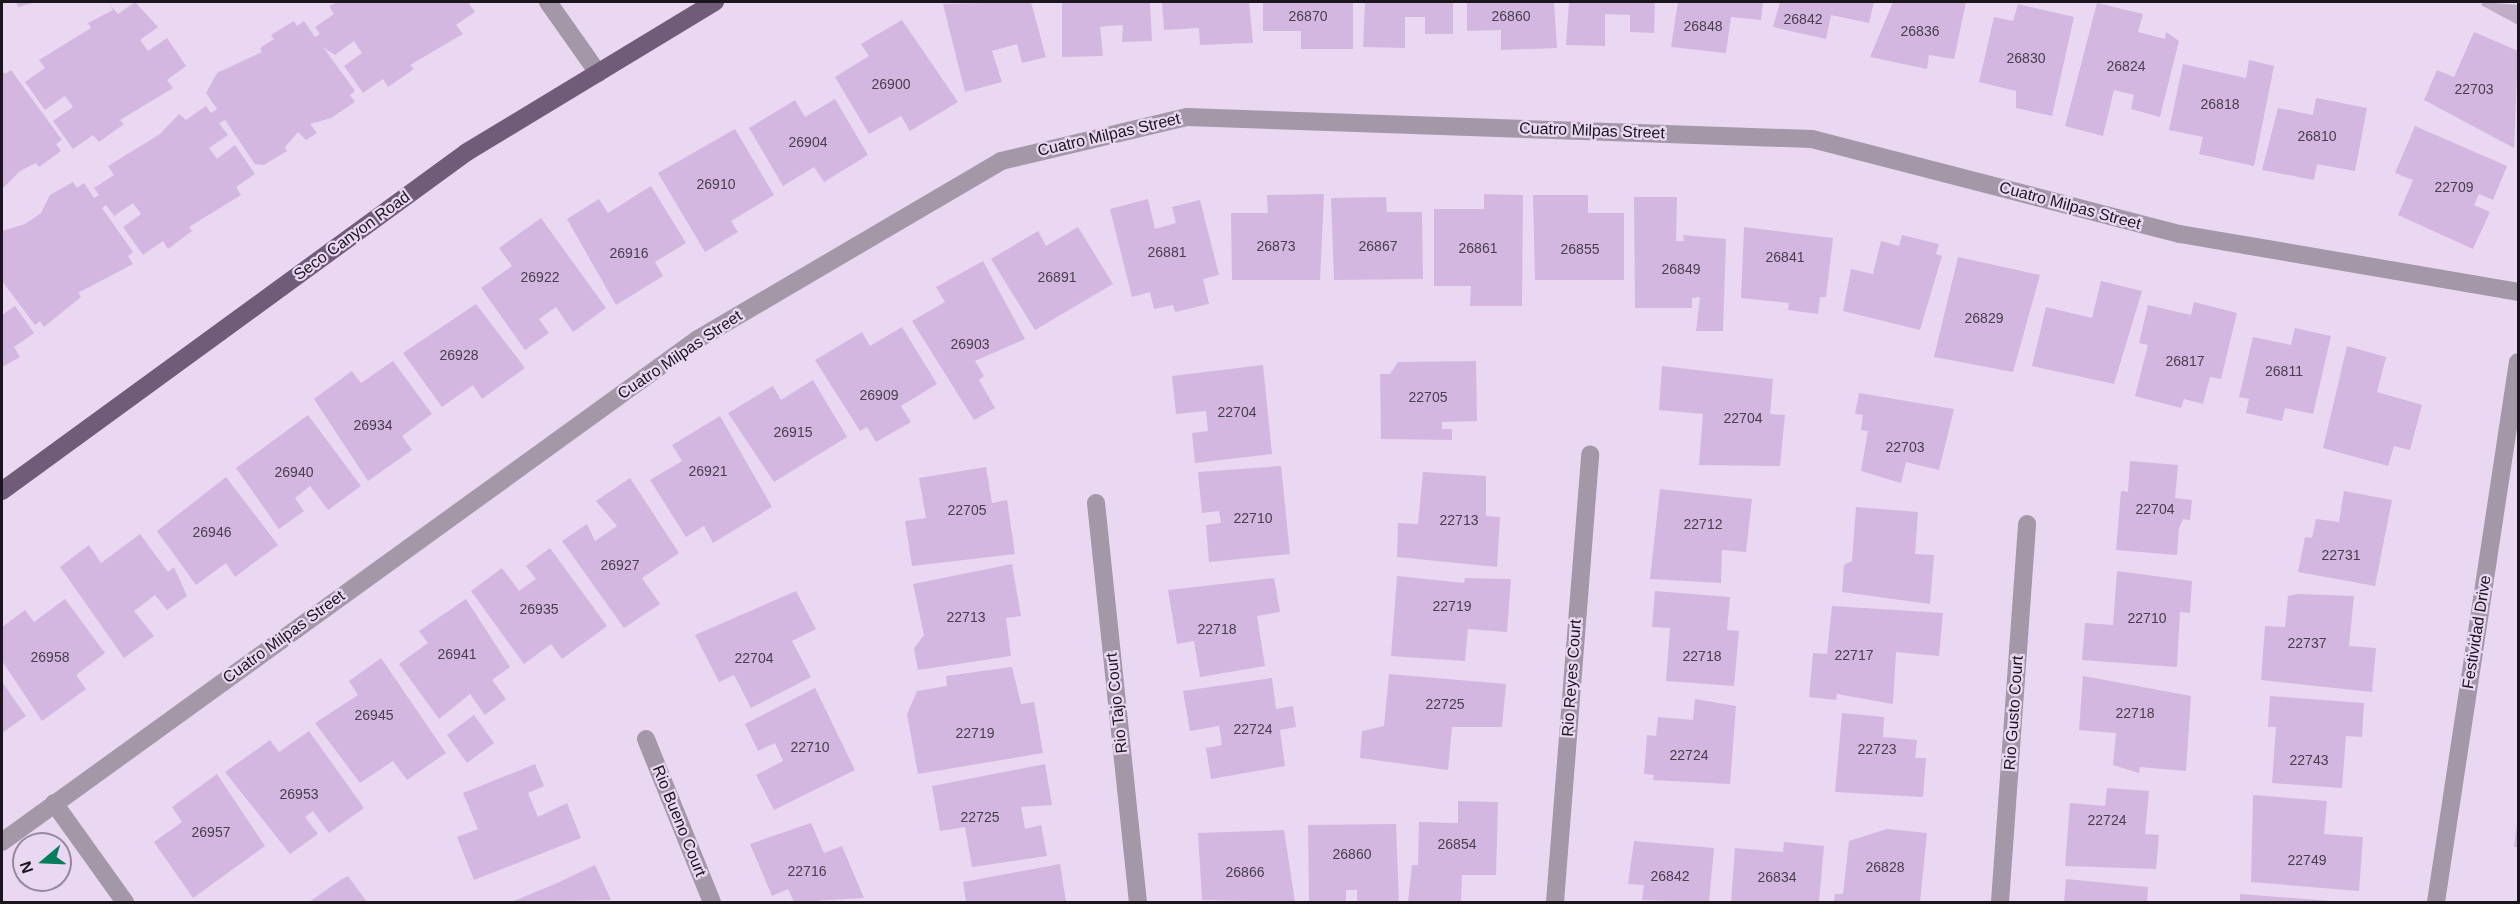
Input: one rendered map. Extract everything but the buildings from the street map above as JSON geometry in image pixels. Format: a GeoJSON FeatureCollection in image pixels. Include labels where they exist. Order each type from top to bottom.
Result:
{"type":"FeatureCollection","features":[{"type":"Feature","properties":{"kind":"main road","name":"Seco Canyon Road"},"geometry":{"type":"LineString","coordinates":[[2,491],[467,152],[715,2]]}},
{"type":"Feature","properties":{"kind":"street"},"geometry":{"type":"LineString","coordinates":[[548,2],[598,73]]}},
{"type":"Feature","properties":{"kind":"street","name":"Cuatro Milpas Street"},"geometry":{"type":"LineString","coordinates":[[2,842],[698,339],[1001,161],[1187,117],[1812,139],[2180,234],[2518,292]]}},
{"type":"Feature","properties":{"kind":"street","name":"Festividad Drive"},"geometry":{"type":"LineString","coordinates":[[2436,903],[2518,362]]}},
{"type":"Feature","properties":{"kind":"street","name":"Rio Reyes Court"},"geometry":{"type":"LineString","coordinates":[[1555,903],[1590,454]]}},
{"type":"Feature","properties":{"kind":"street","name":"Rio Tajo Court"},"geometry":{"type":"LineString","coordinates":[[1096,503],[1138,903]]}},
{"type":"Feature","properties":{"kind":"street","name":"Rio Gusto Court"},"geometry":{"type":"LineString","coordinates":[[2000,903],[2027,524]]}},
{"type":"Feature","properties":{"kind":"street","name":"Rio Bueno Court"},"geometry":{"type":"LineString","coordinates":[[645,739],[712,903]]}},
{"type":"Feature","properties":{"kind":"street"},"geometry":{"type":"LineString","coordinates":[[54,803],[125,903]]}},
{"type":"Feature","properties":{"kind":"shaded area"},"geometry":{"type":"Polygon","coordinates":[[[2483,2],[2518,5],[2518,25],[2481,5],[2483,2]]]}}]}
